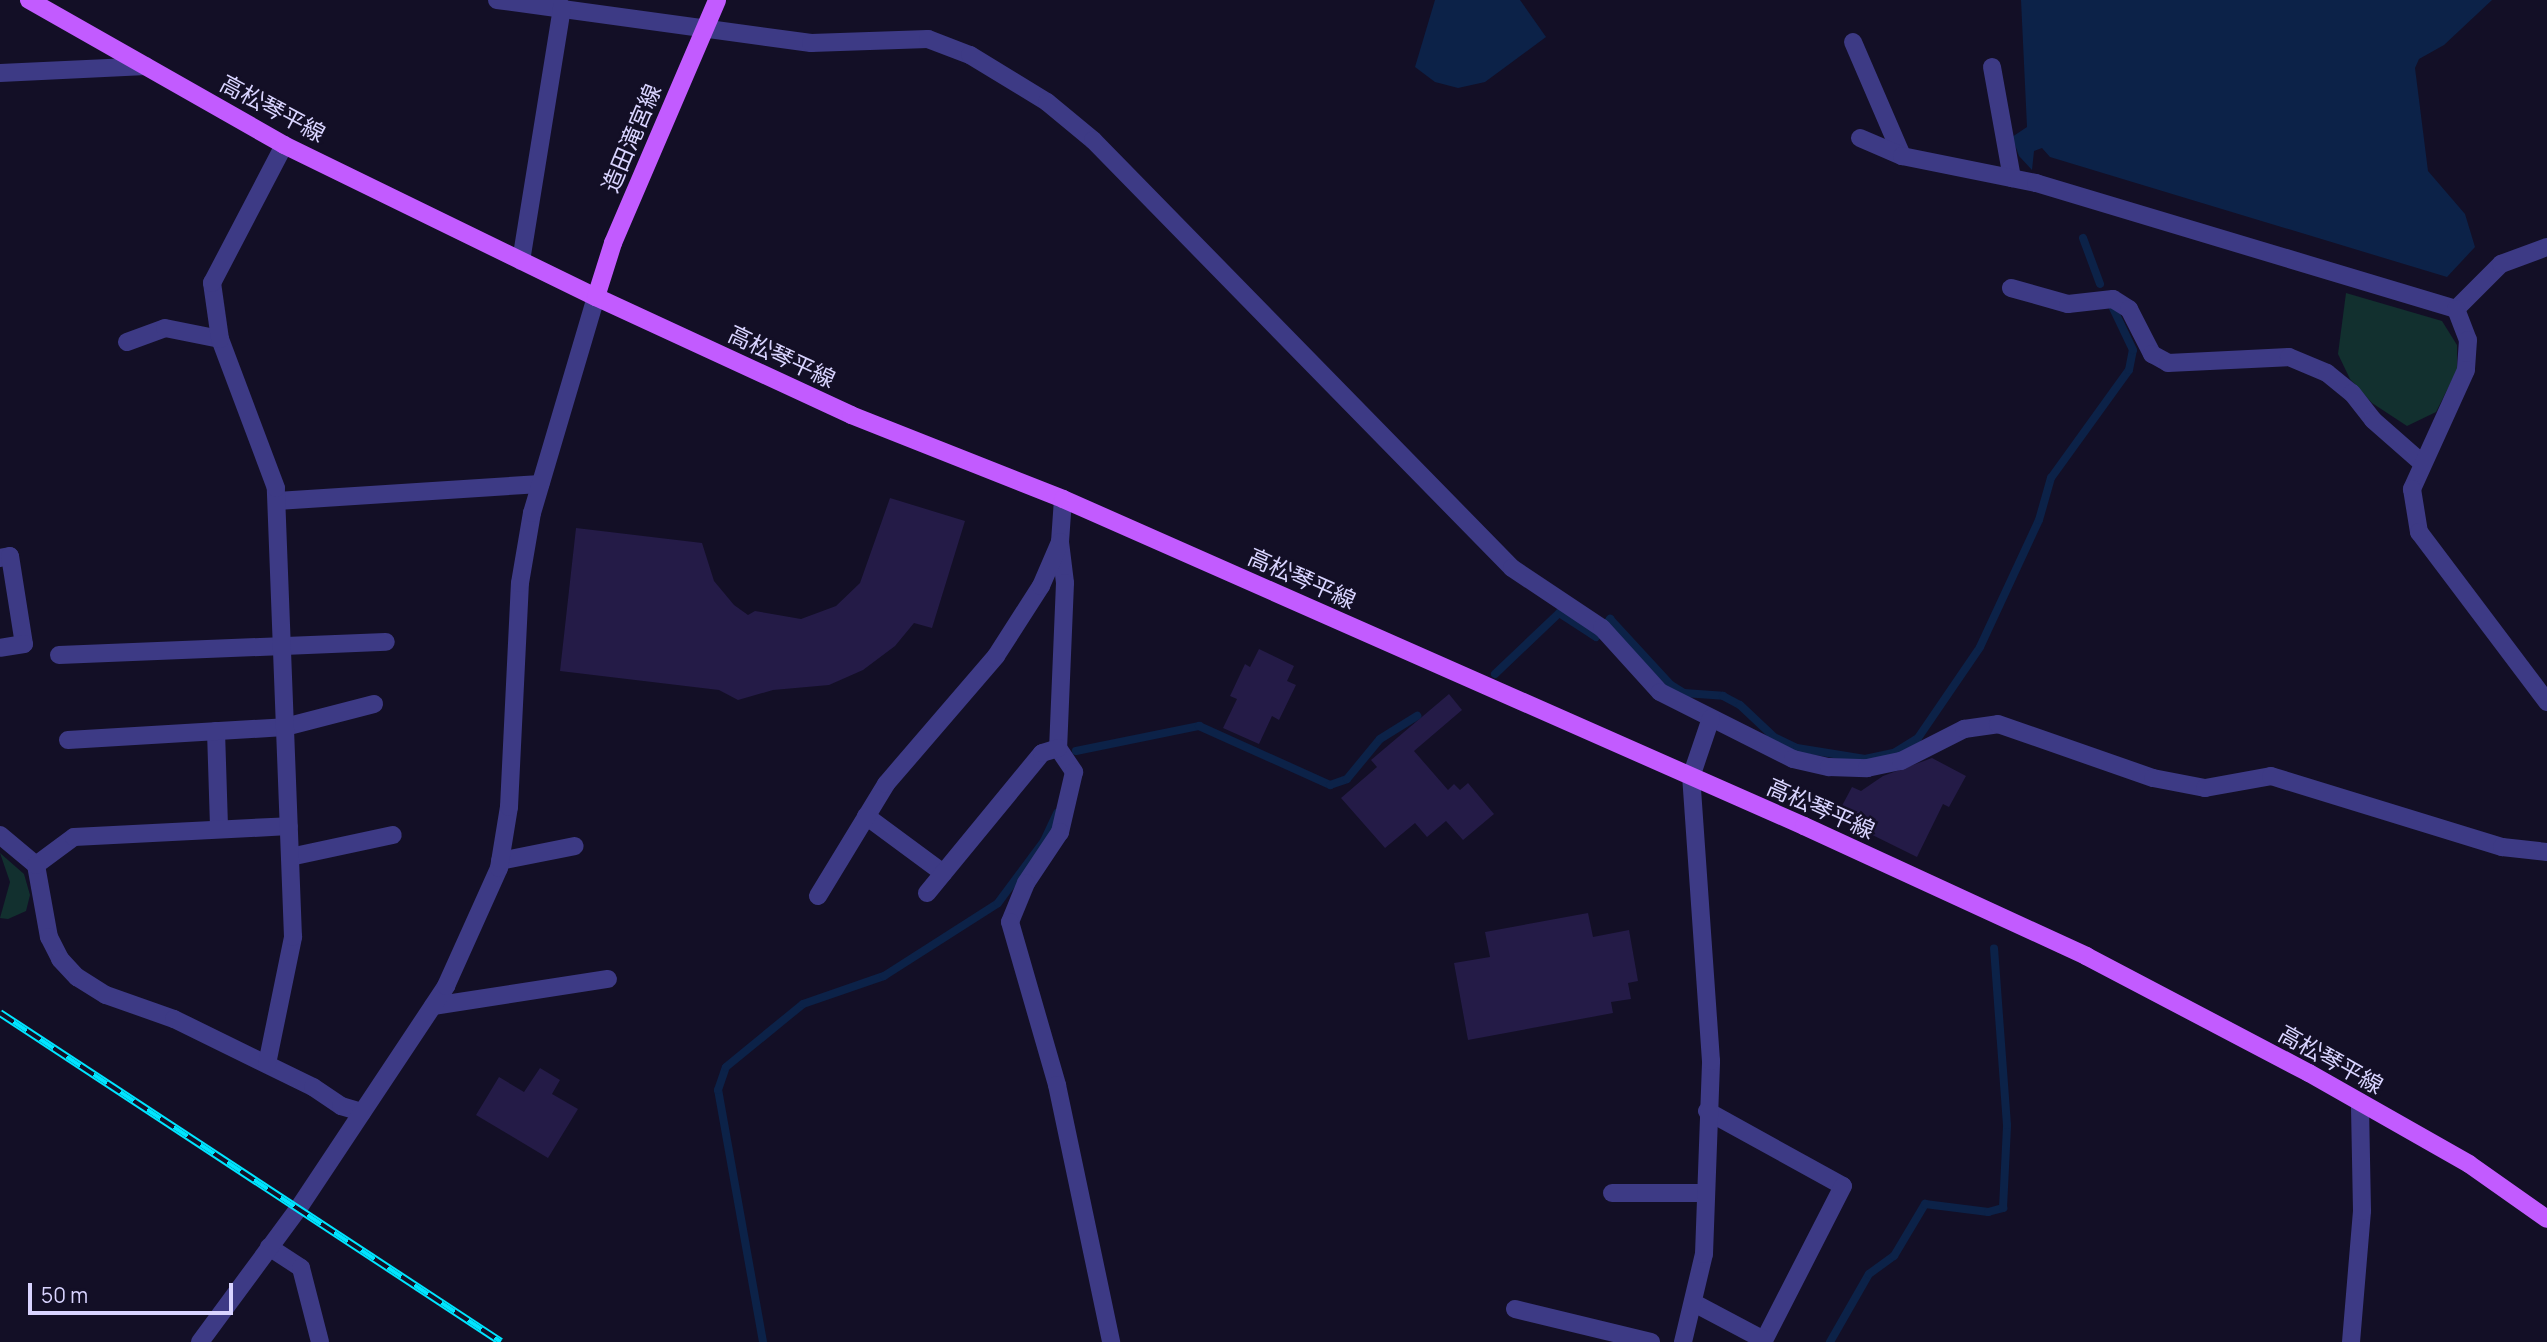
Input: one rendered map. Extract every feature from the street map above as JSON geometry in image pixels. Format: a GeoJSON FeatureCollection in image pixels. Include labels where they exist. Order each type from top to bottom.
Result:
{"type":"FeatureCollection","features":[{"type":"Feature","properties":{"kind":"main road","name":"高松琴平線"},"geometry":{"type":"LineString","coordinates":[[29,0],[284,145],[596,297],[851,415],[1063,499],[1691,777],[2086,956],[2360,1102],[2469,1164],[2547,1219]]}},
{"type":"Feature","properties":{"kind":"main road","name":"造田滝宮線"},"geometry":{"type":"LineString","coordinates":[[596,297],[613,243],[717,0]]}},
{"type":"Feature","properties":{"kind":"street"},"geometry":{"type":"LineString","coordinates":[[497,0],[572,5],[704,30],[811,43],[928,39],[970,55],[1047,102],[1093,141],[1512,568],[1602,628],[1660,692],[1793,759],[1829,767],[1867,768],[1901,761],[1964,729],[1998,724],[2153,778],[2205,788],[2271,776],[2502,847],[2547,852]]}},
{"type":"Feature","properties":{"kind":"street"},"geometry":{"type":"LineString","coordinates":[[521,261],[572,5]]}},
{"type":"Feature","properties":{"kind":"street"},"geometry":{"type":"LineString","coordinates":[[1853,42],[1902,156]]}},
{"type":"Feature","properties":{"kind":"street"},"geometry":{"type":"LineString","coordinates":[[0,72],[146,66]]}},
{"type":"Feature","properties":{"kind":"street"},"geometry":{"type":"LineString","coordinates":[[1992,68],[2012,178]]}},
{"type":"Feature","properties":{"kind":"street"},"geometry":{"type":"LineString","coordinates":[[1860,138],[1902,156],[2012,178],[2456,309]]}},
{"type":"Feature","properties":{"kind":"street"},"geometry":{"type":"LineString","coordinates":[[267,1064],[293,937],[277,501],[276,488],[220,339],[212,283],[284,145]]}},
{"type":"Feature","properties":{"kind":"street"},"geometry":{"type":"LineString","coordinates":[[2456,309],[2501,264],[2547,247]]}},
{"type":"Feature","properties":{"kind":"street"},"geometry":{"type":"LineString","coordinates":[[2011,288],[2068,304],[2113,299],[2129,309],[2152,354],[2168,363],[2289,357],[2302,362],[2327,373],[2352,393],[2373,420],[2421,462]]}},
{"type":"Feature","properties":{"kind":"street"},"geometry":{"type":"LineString","coordinates":[[200,1342],[269,1247],[433,1006],[481,915],[500,861],[509,807],[520,583],[541,484],[596,297]]}},
{"type":"Feature","properties":{"kind":"street"},"geometry":{"type":"LineString","coordinates":[[2456,309],[2468,340],[2466,370],[2421,462],[2412,489],[2419,532],[2545,694]]}},
{"type":"Feature","properties":{"kind":"street"},"geometry":{"type":"LineString","coordinates":[[127,342],[165,328],[220,339]]}},
{"type":"Feature","properties":{"kind":"street"},"geometry":{"type":"LineString","coordinates":[[277,501],[541,484]]}},
{"type":"Feature","properties":{"kind":"street"},"geometry":{"type":"LineString","coordinates":[[1063,499],[1059,542],[1065,583],[1058,748],[1074,772],[1067,816],[1026,883],[1010,922],[1057,1085],[1111,1342]]}},
{"type":"Feature","properties":{"kind":"street"},"geometry":{"type":"LineString","coordinates":[[818,896],[886,785],[996,656],[1041,586],[1059,542]]}},
{"type":"Feature","properties":{"kind":"street"},"geometry":{"type":"LineString","coordinates":[[0,558],[10,556],[24,644],[0,648]]}},
{"type":"Feature","properties":{"kind":"street"},"geometry":{"type":"LineString","coordinates":[[59,654],[281,649],[386,642]]}},
{"type":"Feature","properties":{"kind":"street"},"geometry":{"type":"LineString","coordinates":[[68,740],[285,727],[374,704]]}},
{"type":"Feature","properties":{"kind":"street"},"geometry":{"type":"LineString","coordinates":[[1683,1342],[1704,1254],[1704,1193],[1711,1061],[1691,777],[1711,718]]}},
{"type":"Feature","properties":{"kind":"street"},"geometry":{"type":"LineString","coordinates":[[216,731],[219,829]]}},
{"type":"Feature","properties":{"kind":"street"},"geometry":{"type":"LineString","coordinates":[[926,893],[1042,753],[1058,748]]}},
{"type":"Feature","properties":{"kind":"street"},"geometry":{"type":"LineString","coordinates":[[866,816],[943,873]]}},
{"type":"Feature","properties":{"kind":"street"},"geometry":{"type":"LineString","coordinates":[[36,865],[74,837],[289,826]]}},
{"type":"Feature","properties":{"kind":"street"},"geometry":{"type":"LineString","coordinates":[[0,835],[36,865],[49,937],[60,959],[77,977],[106,995],[174,1019],[267,1064],[341,1106],[362,1112]]}},
{"type":"Feature","properties":{"kind":"street"},"geometry":{"type":"LineString","coordinates":[[290,857],[393,835]]}},
{"type":"Feature","properties":{"kind":"street"},"geometry":{"type":"LineString","coordinates":[[500,861],[575,845]]}},
{"type":"Feature","properties":{"kind":"street"},"geometry":{"type":"LineString","coordinates":[[433,1006],[608,979]]}},
{"type":"Feature","properties":{"kind":"street"},"geometry":{"type":"LineString","coordinates":[[2351,1342],[2362,1210],[2360,1102]]}},
{"type":"Feature","properties":{"kind":"street"},"geometry":{"type":"LineString","coordinates":[[1694,1303],[1763,1341],[1843,1186],[1707,1111]]}},
{"type":"Feature","properties":{"kind":"street"},"geometry":{"type":"LineString","coordinates":[[1612,1193],[1704,1193]]}},
{"type":"Feature","properties":{"kind":"street"},"geometry":{"type":"LineString","coordinates":[[269,1247],[301,1268],[320,1342]]}},
{"type":"Feature","properties":{"kind":"street"},"geometry":{"type":"LineString","coordinates":[[1516,1309],[1651,1342]]}},
{"type":"Feature","properties":{"kind":"green space"},"geometry":{"type":"Polygon","coordinates":[[[2346,293],[2442,321],[2457,345],[2457,370],[2436,412],[2407,426],[2372,403],[2350,379],[2338,354],[2346,293]]]}},
{"type":"Feature","properties":{"kind":"green space"},"geometry":{"type":"Polygon","coordinates":[[[0,853],[24,874],[30,895],[26,911],[8,919],[0,918],[10,882],[0,853]]]}},
{"type":"Feature","properties":{"kind":"water"},"geometry":{"type":"Polygon","coordinates":[[[1435,0],[1520,0],[1546,37],[1485,82],[1458,88],[1435,82],[1415,67],[1435,0]]]}},
{"type":"Feature","properties":{"kind":"water"},"geometry":{"type":"Polygon","coordinates":[[[2021,0],[2492,0],[2444,45],[2419,59],[2415,68],[2428,171],[2465,214],[2475,247],[2447,277],[2050,157],[2042,148],[2034,151],[2032,170],[2019,156],[2012,137],[2027,127],[2021,0]]]}},
{"type":"Feature","properties":{"kind":"building"},"geometry":{"type":"Polygon","coordinates":[[[890,498],[965,521],[932,628],[914,623],[895,646],[863,670],[829,685],[773,690],[738,700],[719,690],[560,671],[576,528],[702,543],[714,581],[734,605],[748,615],[755,611],[801,619],[836,606],[860,583],[890,498]]]}},
{"type":"Feature","properties":{"kind":"building"},"geometry":{"type":"Polygon","coordinates":[[[1259,649],[1294,666],[1287,681],[1296,685],[1279,720],[1272,716],[1259,744],[1223,728],[1237,699],[1230,696],[1245,664],[1250,667],[1259,649]]]}},
{"type":"Feature","properties":{"kind":"building"},"geometry":{"type":"Polygon","coordinates":[[[1449,694],[1462,710],[1414,751],[1448,790],[1454,784],[1460,790],[1468,783],[1494,814],[1463,840],[1446,821],[1427,837],[1415,823],[1385,848],[1341,798],[1377,767],[1371,760],[1449,694]]]}},
{"type":"Feature","properties":{"kind":"building"},"geometry":{"type":"Polygon","coordinates":[[[1932,758],[1966,776],[1949,807],[1943,804],[1917,857],[1836,817],[1852,787],[1861,791],[1883,776],[1932,758]]]}},
{"type":"Feature","properties":{"kind":"building"},"geometry":{"type":"Polygon","coordinates":[[[1588,913],[1593,937],[1629,930],[1638,981],[1628,983],[1631,999],[1611,1002],[1613,1013],[1468,1040],[1454,963],[1490,957],[1485,932],[1588,913]]]}},
{"type":"Feature","properties":{"kind":"building"},"geometry":{"type":"Polygon","coordinates":[[[540,1068],[560,1080],[552,1094],[578,1109],[548,1158],[476,1115],[499,1077],[524,1092],[540,1068]]]}},
{"type":"Feature","properties":{"kind":"waterway"},"geometry":{"type":"LineString","coordinates":[[2083,238],[2100,284]]}},
{"type":"Feature","properties":{"kind":"waterway"},"geometry":{"type":"LineString","coordinates":[[1608,622],[1610,619],[1671,685],[1684,693],[1723,696],[1740,705],[1774,737],[1797,748],[1865,759],[1894,753],[1918,738],[1980,647],[2039,520],[2051,478],[2129,370],[2133,350],[2112,306]]}},
{"type":"Feature","properties":{"kind":"waterway"},"geometry":{"type":"LineString","coordinates":[[1495,674],[1559,613],[1596,637],[1600,632]]}},
{"type":"Feature","properties":{"kind":"waterway"},"geometry":{"type":"LineString","coordinates":[[1076,751],[1199,726],[1330,785],[1347,779],[1380,739],[1417,716]]}},
{"type":"Feature","properties":{"kind":"waterway"},"geometry":{"type":"LineString","coordinates":[[763,1342],[718,1090],[726,1067],[803,1004],[884,976],[998,903],[1044,841],[1057,813]]}},
{"type":"Feature","properties":{"kind":"waterway"},"geometry":{"type":"LineString","coordinates":[[1830,1342],[1869,1274],[1894,1256],[1925,1204],[1988,1212],[2003,1208],[2007,1125],[1994,948]]}},
{"type":"Feature","properties":{"kind":"railway"},"geometry":{"type":"LineString","coordinates":[[0,1013],[501,1342]]}}]}
